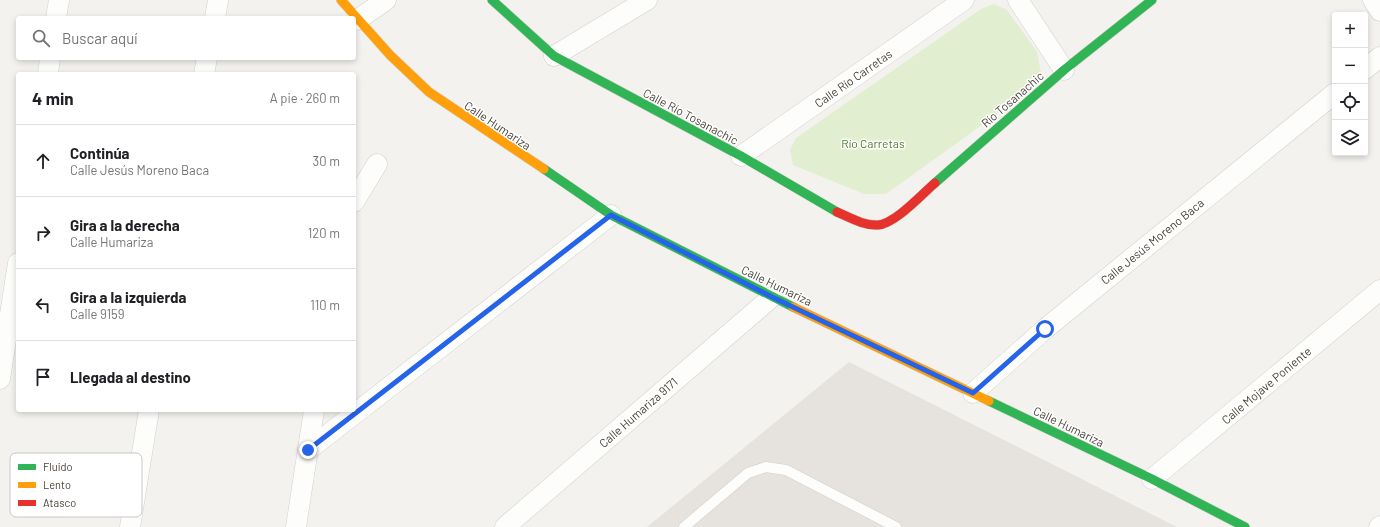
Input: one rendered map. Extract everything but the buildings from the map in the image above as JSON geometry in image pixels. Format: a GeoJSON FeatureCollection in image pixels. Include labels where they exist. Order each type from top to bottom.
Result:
{"type":"FeatureCollection","features":[{"type":"Feature","properties":{"kind":"street"},"geometry":{"type":"LineString","coordinates":[[56,16],[59,0]]}},
{"type":"Feature","properties":{"kind":"street"},"geometry":{"type":"LineString","coordinates":[[214,16],[218,0]]}},
{"type":"Feature","properties":{"kind":"street","name":"Calle Humariza"},"geometry":{"type":"LineString","coordinates":[[341,0],[354,16]]}},
{"type":"Feature","properties":{"kind":"street"},"geometry":{"type":"LineString","coordinates":[[357,20],[386,0]]}},
{"type":"Feature","properties":{"kind":"street","name":"Calle Río Tosanachic"},"geometry":{"type":"LineString","coordinates":[[492,0],[554,56],[741,156],[833,210],[855,220],[880,225],[892,220]]}},
{"type":"Feature","properties":{"kind":"street"},"geometry":{"type":"LineString","coordinates":[[554,56],[647,0]]}},
{"type":"Feature","properties":{"kind":"street","name":"Calle Río Carretas"},"geometry":{"type":"LineString","coordinates":[[741,156],[964,0]]}},
{"type":"Feature","properties":{"kind":"street"},"geometry":{"type":"LineString","coordinates":[[1018,0],[1064,70]]}},
{"type":"Feature","properties":{"kind":"street","name":"Río Tosanachic"},"geometry":{"type":"LineString","coordinates":[[892,220],[1064,70],[1152,0]]}},
{"type":"Feature","properties":{"kind":"street"},"geometry":{"type":"LineString","coordinates":[[1373,0],[1380,11]]}},
{"type":"Feature","properties":{"kind":"street","name":"Calle Humariza"},"geometry":{"type":"LineString","coordinates":[[357,20],[428,92],[611,215],[772,297],[1152,479],[1245,527]]}},
{"type":"Feature","properties":{"kind":"street"},"geometry":{"type":"LineString","coordinates":[[1368,67],[1380,57]]}},
{"type":"Feature","properties":{"kind":"street"},"geometry":{"type":"LineString","coordinates":[[48,72],[50,60]]}},
{"type":"Feature","properties":{"kind":"street"},"geometry":{"type":"LineString","coordinates":[[204,72],[207,60]]}},
{"type":"Feature","properties":{"kind":"street","name":"Calle Jesús Moreno Baca"},"geometry":{"type":"LineString","coordinates":[[973,393],[1051,324],[1332,95]]}},
{"type":"Feature","properties":{"kind":"street"},"geometry":{"type":"LineString","coordinates":[[356,199],[377,164]]}},
{"type":"Feature","properties":{"kind":"street"},"geometry":{"type":"LineString","coordinates":[[308,450],[611,215]]}},
{"type":"Feature","properties":{"kind":"street"},"geometry":{"type":"LineString","coordinates":[[0,379],[16,276]]}},
{"type":"Feature","properties":{"kind":"street","name":"Calle Mojave Poniente"},"geometry":{"type":"LineString","coordinates":[[1152,479],[1380,290]]}},
{"type":"Feature","properties":{"kind":"street","name":"Calle Humariza 9171"},"geometry":{"type":"LineString","coordinates":[[505,527],[772,297]]}},
{"type":"Feature","properties":{"kind":"street"},"geometry":{"type":"LineString","coordinates":[[142,453],[149,412]]}},
{"type":"Feature","properties":{"kind":"street"},"geometry":{"type":"LineString","coordinates":[[296,527],[314,412]]}},
{"type":"Feature","properties":{"kind":"street"},"geometry":{"type":"LineString","coordinates":[[130,527],[132,517]]}},
{"type":"Feature","properties":{"kind":"lane"},"geometry":{"type":"LineString","coordinates":[[684,527],[748,473],[766,467],[786,470],[896,527]]}},
{"type":"Feature","properties":{"kind":"shaded area"},"geometry":{"type":"Polygon","coordinates":[[[849,362],[1177,527],[647,527],[849,362]]]}},
{"type":"Feature","properties":{"kind":"green space","name":"Río Carretas"},"geometry":{"type":"Polygon","coordinates":[[[994,4],[1007,10],[1037,52],[1041,73],[1032,89],[886,194],[864,194],[793,165],[790,150],[796,138],[981,9],[994,4]]]}},
{"type":"Feature","properties":{"kind":"traffic: fast"},"geometry":{"type":"LineString","coordinates":[[492,0],[554,56],[741,156],[837,212]]}},
{"type":"Feature","properties":{"kind":"traffic: fast"},"geometry":{"type":"LineString","coordinates":[[935,183],[1064,70],[1152,0]]}},
{"type":"Feature","properties":{"kind":"traffic: fast"},"geometry":{"type":"LineString","coordinates":[[544,169],[611,215],[793,307]]}},
{"type":"Feature","properties":{"kind":"traffic: fast"},"geometry":{"type":"LineString","coordinates":[[989,401],[1152,479],[1245,527]]}},
{"type":"Feature","properties":{"kind":"traffic: slow"},"geometry":{"type":"LineString","coordinates":[[341,0],[355,16]]}},
{"type":"Feature","properties":{"kind":"traffic: slow"},"geometry":{"type":"LineString","coordinates":[[356,17],[390,55],[429,92],[544,169]]}},
{"type":"Feature","properties":{"kind":"traffic: slow"},"geometry":{"type":"LineString","coordinates":[[793,307],[989,401]]}},
{"type":"Feature","properties":{"kind":"traffic: jam"},"geometry":{"type":"LineString","coordinates":[[837,212],[867,224],[878,225],[885,223],[900,214],[935,183]]}},
{"type":"Feature","properties":{"kind":"route"},"geometry":{"type":"LineString","coordinates":[[308,450],[611,215],[772,297],[973,393],[1045,329]]}}]}
